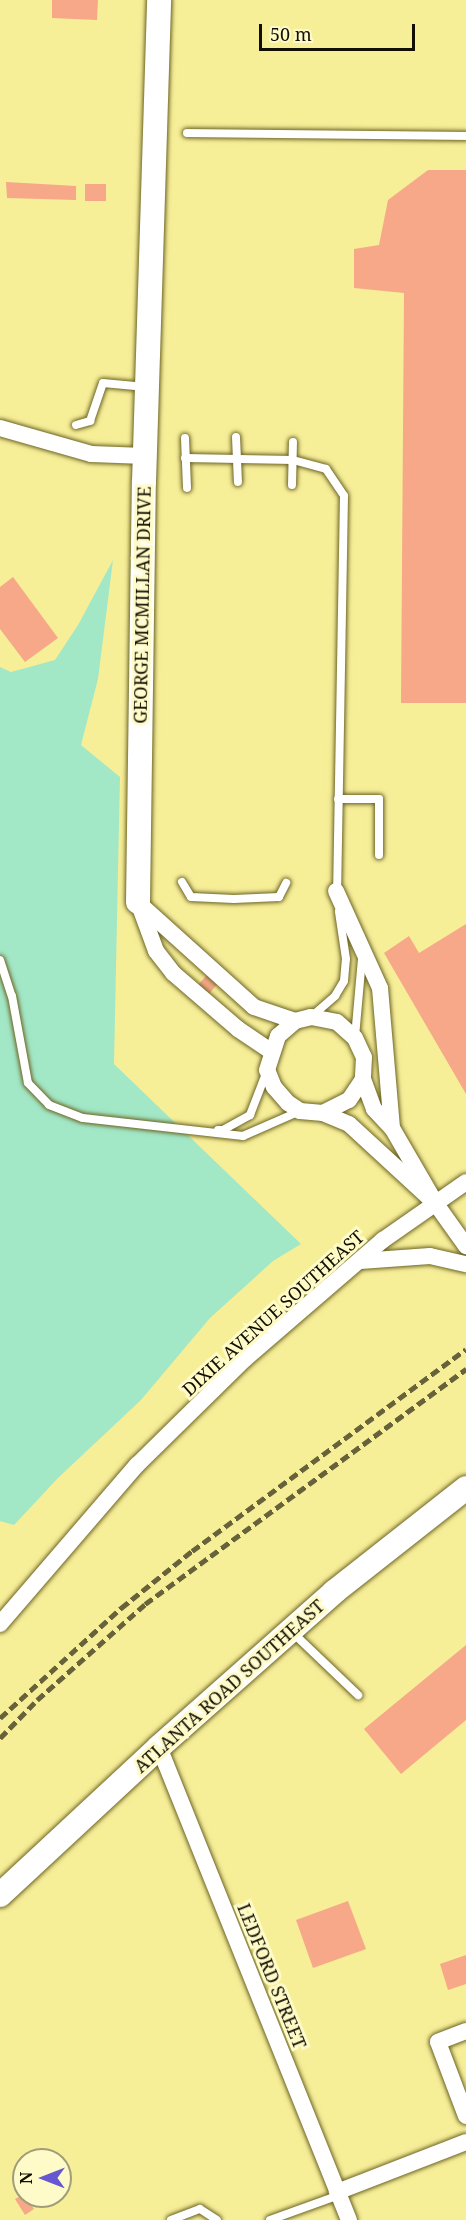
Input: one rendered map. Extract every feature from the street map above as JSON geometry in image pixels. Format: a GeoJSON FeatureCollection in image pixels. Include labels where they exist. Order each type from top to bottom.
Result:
{"type":"FeatureCollection","features":[{"type":"Feature","properties":{"kind":"street","name":"GEORGE MCMILLAN DRIVE"},"geometry":{"type":"LineString","coordinates":[[159,0],[145,456],[138,902],[156,951],[173,973],[238,1029],[271,1051]]}},
{"type":"Feature","properties":{"kind":"street"},"geometry":{"type":"LineString","coordinates":[[0,428],[91,454],[145,456]]}},
{"type":"Feature","properties":{"kind":"street"},"geometry":{"type":"LineString","coordinates":[[336,891],[380,988],[392,1128]]}},
{"type":"Feature","properties":{"kind":"street"},"geometry":{"type":"LineString","coordinates":[[138,902],[254,1007],[303,1019],[337,1022],[355,1038],[364,1057],[363,1079],[374,1109],[392,1128],[436,1203],[466,1246]]}},
{"type":"Feature","properties":{"kind":"street"},"geometry":{"type":"LineString","coordinates":[[303,1019],[278,1036],[271,1051],[267,1070],[274,1087],[288,1103],[300,1111],[323,1113],[349,1124],[436,1203]]}},
{"type":"Feature","properties":{"kind":"street"},"geometry":{"type":"LineString","coordinates":[[323,1113],[349,1100],[363,1079]]}},
{"type":"Feature","properties":{"kind":"street","name":"DIXIE AVENUE SOUTHEAST"},"geometry":{"type":"LineString","coordinates":[[0,1624],[137,1464],[245,1359],[383,1240],[466,1182]]}},
{"type":"Feature","properties":{"kind":"street"},"geometry":{"type":"LineString","coordinates":[[360,1261],[430,1256],[466,1264]]}},
{"type":"Feature","properties":{"kind":"street","name":"ATLANTA ROAD SOUTHEAST"},"geometry":{"type":"LineString","coordinates":[[0,1895],[159,1747],[334,1592],[466,1488]]}},
{"type":"Feature","properties":{"kind":"street","name":"LEDFORD STREET"},"geometry":{"type":"LineString","coordinates":[[159,1747],[349,2220]]}},
{"type":"Feature","properties":{"kind":"street"},"geometry":{"type":"LineString","coordinates":[[466,2031],[438,2042],[466,2116]]}},
{"type":"Feature","properties":{"kind":"street"},"geometry":{"type":"LineString","coordinates":[[338,2194],[466,2142]]}},
{"type":"Feature","properties":{"kind":"lane"},"geometry":{"type":"LineString","coordinates":[[187,133],[466,136]]}},
{"type":"Feature","properties":{"kind":"lane"},"geometry":{"type":"LineString","coordinates":[[76,425],[90,421],[103,383],[147,387]]}},
{"type":"Feature","properties":{"kind":"lane"},"geometry":{"type":"LineString","coordinates":[[236,437],[238,482]]}},
{"type":"Feature","properties":{"kind":"lane"},"geometry":{"type":"LineString","coordinates":[[185,438],[187,488]]}},
{"type":"Feature","properties":{"kind":"lane"},"geometry":{"type":"LineString","coordinates":[[292,485],[293,442]]}},
{"type":"Feature","properties":{"kind":"lane"},"geometry":{"type":"LineString","coordinates":[[185,458],[293,460],[326,469],[344,496],[336,891],[346,959],[344,981],[335,996],[303,1019]]}},
{"type":"Feature","properties":{"kind":"lane"},"geometry":{"type":"LineString","coordinates":[[338,799],[379,799],[379,855]]}},
{"type":"Feature","properties":{"kind":"lane"},"geometry":{"type":"LineString","coordinates":[[182,882],[191,897],[234,899],[279,897],[286,883]]}},
{"type":"Feature","properties":{"kind":"lane"},"geometry":{"type":"LineString","coordinates":[[355,1038],[362,950]]}},
{"type":"Feature","properties":{"kind":"lane"},"geometry":{"type":"LineString","coordinates":[[0,960],[12,996],[27,1083],[49,1105],[83,1118],[243,1136],[300,1111]]}},
{"type":"Feature","properties":{"kind":"lane"},"geometry":{"type":"LineString","coordinates":[[83,1118],[223,1130],[250,1115],[267,1070]]}},
{"type":"Feature","properties":{"kind":"lane"},"geometry":{"type":"LineString","coordinates":[[291,1630],[357,1695]]}},
{"type":"Feature","properties":{"kind":"lane"},"geometry":{"type":"LineString","coordinates":[[270,2220],[338,2194]]}},
{"type":"Feature","properties":{"kind":"lane"},"geometry":{"type":"LineString","coordinates":[[171,2220],[200,2209],[217,2220]]}},
{"type":"Feature","properties":{"kind":"green space"},"geometry":{"type":"Polygon","coordinates":[[[113,560],[98,679],[81,745],[120,777],[114,1064],[301,1244],[273,1261],[210,1318],[141,1400],[58,1478],[14,1525],[0,1521],[0,667],[11,672],[55,660],[78,625],[113,560]]]}},
{"type":"Feature","properties":{"kind":"building"},"geometry":{"type":"Polygon","coordinates":[[[52,0],[98,0],[97,20],[52,18],[52,0]]]}},
{"type":"Feature","properties":{"kind":"building"},"geometry":{"type":"Polygon","coordinates":[[[428,170],[466,170],[466,703],[401,703],[404,293],[354,288],[354,249],[379,245],[388,200],[428,170]]]}},
{"type":"Feature","properties":{"kind":"building"},"geometry":{"type":"Polygon","coordinates":[[[6,182],[76,186],[76,200],[7,198],[6,182]]]}},
{"type":"Feature","properties":{"kind":"building"},"geometry":{"type":"Polygon","coordinates":[[[85,184],[106,184],[106,201],[85,201],[85,184]]]}},
{"type":"Feature","properties":{"kind":"building"},"geometry":{"type":"Polygon","coordinates":[[[13,577],[58,638],[25,662],[0,629],[0,587],[13,577]]]}},
{"type":"Feature","properties":{"kind":"building"},"geometry":{"type":"Polygon","coordinates":[[[466,924],[466,1094],[384,953],[409,936],[419,953],[466,924]]]}},
{"type":"Feature","properties":{"kind":"building"},"geometry":{"type":"Polygon","coordinates":[[[207,975],[218,983],[209,994],[198,985],[207,975]]]}},
{"type":"Feature","properties":{"kind":"building"},"geometry":{"type":"Polygon","coordinates":[[[466,1645],[466,1720],[401,1774],[364,1729],[466,1645]]]}},
{"type":"Feature","properties":{"kind":"building"},"geometry":{"type":"Polygon","coordinates":[[[348,1901],[366,1949],[313,1968],[296,1920],[348,1901]]]}},
{"type":"Feature","properties":{"kind":"building"},"geometry":{"type":"Polygon","coordinates":[[[466,1955],[466,1984],[448,1990],[440,1964],[466,1955]]]}},
{"type":"Feature","properties":{"kind":"building"},"geometry":{"type":"Polygon","coordinates":[[[21,2208],[33,2208],[34,2209],[25,2215],[21,2208]]]}},
{"type":"Feature","properties":{"kind":"railway"},"geometry":{"type":"LineString","coordinates":[[0,1718],[121,1608],[192,1551],[466,1349]]}},
{"type":"Feature","properties":{"kind":"railway"},"geometry":{"type":"LineString","coordinates":[[0,1738],[37,1700],[145,1604],[466,1369]]}}]}
